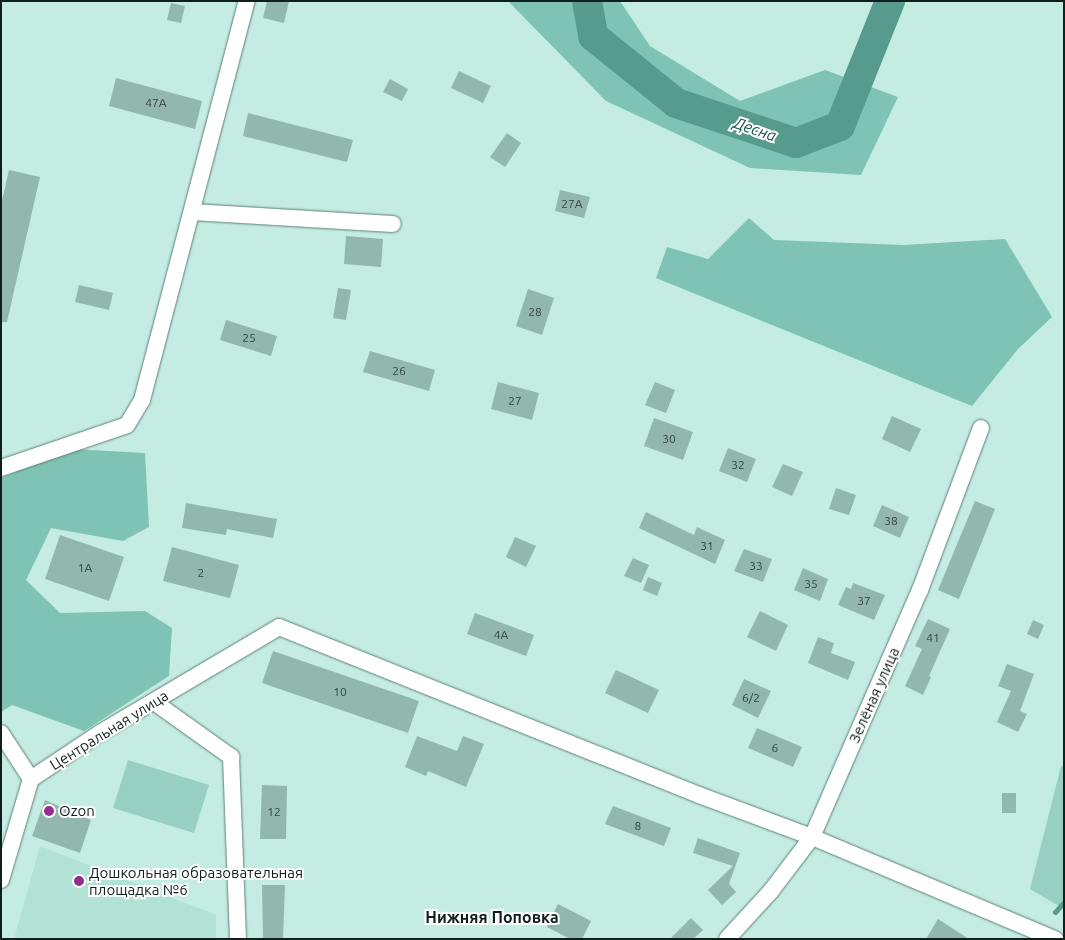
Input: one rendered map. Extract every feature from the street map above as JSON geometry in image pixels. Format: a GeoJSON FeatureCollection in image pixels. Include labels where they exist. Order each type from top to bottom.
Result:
{"type":"FeatureCollection","features":[{"type":"Feature","properties":{"kind":"street"},"geometry":{"type":"LineString","coordinates":[[1,468],[127,425],[142,400],[247,1]]}},
{"type":"Feature","properties":{"kind":"street"},"geometry":{"type":"LineString","coordinates":[[192,212],[393,224]]}},
{"type":"Feature","properties":{"kind":"street","name":"Зелёная улица"},"geometry":{"type":"LineString","coordinates":[[727,939],[771,891],[812,837],[920,590],[982,428]]}},
{"type":"Feature","properties":{"kind":"street","name":"Центральная улица"},"geometry":{"type":"LineString","coordinates":[[31,779],[100,733],[279,627],[699,795],[812,837]]}},
{"type":"Feature","properties":{"kind":"street"},"geometry":{"type":"LineString","coordinates":[[154,702],[231,757],[238,939]]}},
{"type":"Feature","properties":{"kind":"street"},"geometry":{"type":"LineString","coordinates":[[1,732],[31,779],[1,880]]}},
{"type":"Feature","properties":{"kind":"street"},"geometry":{"type":"LineString","coordinates":[[812,837],[1055,939]]}},
{"type":"Feature","properties":{"kind":"shaded area"},"geometry":{"type":"Polygon","coordinates":[[[508,1],[620,1],[650,46],[740,101],[825,70],[898,97],[861,175],[750,168],[606,101],[508,1]]]}},
{"type":"Feature","properties":{"kind":"shaded area"},"geometry":{"type":"Polygon","coordinates":[[[749,218],[774,240],[903,245],[1005,239],[1052,317],[1018,349],[972,406],[656,278],[667,247],[708,259],[749,218]]]}},
{"type":"Feature","properties":{"kind":"shaded area"},"geometry":{"type":"Polygon","coordinates":[[[71,449],[145,453],[149,527],[123,541],[51,528],[26,580],[60,613],[145,611],[172,628],[169,676],[84,731],[12,705],[1,712],[1,478],[71,449]]]}},
{"type":"Feature","properties":{"kind":"shaded area"},"geometry":{"type":"Polygon","coordinates":[[[128,760],[209,785],[194,833],[113,808],[128,760]]]}},
{"type":"Feature","properties":{"kind":"shaded area"},"geometry":{"type":"Polygon","coordinates":[[[1061,766],[1064,766],[1064,909],[1030,889],[1061,766]]]}},
{"type":"Feature","properties":{"kind":"shaded area","name":"Дошкольная образовательная площадка №6"},"geometry":{"type":"Polygon","coordinates":[[[40,846],[216,915],[216,939],[14,939],[40,846]]]}},
{"type":"Feature","properties":{"kind":"building"},"geometry":{"type":"Polygon","coordinates":[[[267,1],[289,1],[284,23],[263,18],[267,1]]]}},
{"type":"Feature","properties":{"kind":"building"},"geometry":{"type":"Polygon","coordinates":[[[171,3],[185,6],[181,23],[167,20],[171,3]]]}},
{"type":"Feature","properties":{"kind":"building"},"geometry":{"type":"Polygon","coordinates":[[[459,71],[491,86],[483,103],[451,88],[459,71]]]}},
{"type":"Feature","properties":{"kind":"building"},"geometry":{"type":"Polygon","coordinates":[[[116,78],[202,101],[195,129],[109,106],[116,78]]]}},
{"type":"Feature","properties":{"kind":"building"},"geometry":{"type":"Polygon","coordinates":[[[390,79],[408,89],[402,101],[383,92],[390,79]]]}},
{"type":"Feature","properties":{"kind":"building"},"geometry":{"type":"Polygon","coordinates":[[[248,113],[353,140],[347,162],[243,136],[248,113]]]}},
{"type":"Feature","properties":{"kind":"building"},"geometry":{"type":"Polygon","coordinates":[[[507,133],[521,143],[505,167],[490,157],[507,133]]]}},
{"type":"Feature","properties":{"kind":"building"},"geometry":{"type":"Polygon","coordinates":[[[9,170],[40,177],[7,322],[1,322],[1,205],[9,170]]]}},
{"type":"Feature","properties":{"kind":"building"},"geometry":{"type":"Polygon","coordinates":[[[560,190],[590,197],[584,218],[555,211],[560,190]]]}},
{"type":"Feature","properties":{"kind":"building"},"geometry":{"type":"Polygon","coordinates":[[[346,236],[383,239],[381,267],[344,264],[346,236]]]}},
{"type":"Feature","properties":{"kind":"building"},"geometry":{"type":"Polygon","coordinates":[[[79,285],[113,293],[109,310],[75,302],[79,285]]]}},
{"type":"Feature","properties":{"kind":"building"},"geometry":{"type":"Polygon","coordinates":[[[338,288],[351,290],[346,320],[333,318],[338,288]]]}},
{"type":"Feature","properties":{"kind":"building"},"geometry":{"type":"Polygon","coordinates":[[[528,289],[554,298],[542,335],[516,326],[528,289]]]}},
{"type":"Feature","properties":{"kind":"building"},"geometry":{"type":"Polygon","coordinates":[[[226,320],[277,336],[271,356],[220,340],[226,320]]]}},
{"type":"Feature","properties":{"kind":"building"},"geometry":{"type":"Polygon","coordinates":[[[370,351],[435,370],[429,391],[363,372],[370,351]]]}},
{"type":"Feature","properties":{"kind":"building"},"geometry":{"type":"Polygon","coordinates":[[[498,382],[539,393],[532,420],[491,409],[498,382]]]}},
{"type":"Feature","properties":{"kind":"building"},"geometry":{"type":"Polygon","coordinates":[[[655,382],[675,390],[666,413],[645,405],[655,382]]]}},
{"type":"Feature","properties":{"kind":"building"},"geometry":{"type":"Polygon","coordinates":[[[892,416],[921,429],[910,452],[882,439],[892,416]]]}},
{"type":"Feature","properties":{"kind":"building"},"geometry":{"type":"Polygon","coordinates":[[[654,418],[693,432],[683,460],[644,446],[654,418]]]}},
{"type":"Feature","properties":{"kind":"building"},"geometry":{"type":"Polygon","coordinates":[[[728,448],[756,459],[747,482],[719,471],[728,448]]]}},
{"type":"Feature","properties":{"kind":"building"},"geometry":{"type":"Polygon","coordinates":[[[783,464],[803,472],[792,496],[772,487],[783,464]]]}},
{"type":"Feature","properties":{"kind":"building"},"geometry":{"type":"Polygon","coordinates":[[[836,488],[856,495],[849,515],[829,509],[836,488]]]}},
{"type":"Feature","properties":{"kind":"building"},"geometry":{"type":"Polygon","coordinates":[[[975,501],[995,509],[959,599],[938,590],[975,501]]]}},
{"type":"Feature","properties":{"kind":"building"},"geometry":{"type":"Polygon","coordinates":[[[186,503],[277,519],[273,538],[227,529],[226,535],[182,528],[186,503]]]}},
{"type":"Feature","properties":{"kind":"building"},"geometry":{"type":"Polygon","coordinates":[[[882,505],[909,517],[900,538],[873,526],[882,505]]]}},
{"type":"Feature","properties":{"kind":"building"},"geometry":{"type":"Polygon","coordinates":[[[646,512],[694,535],[697,527],[725,540],[715,564],[639,528],[646,512]]]}},
{"type":"Feature","properties":{"kind":"building"},"geometry":{"type":"Polygon","coordinates":[[[60,535],[124,557],[109,601],[45,579],[60,535]]]}},
{"type":"Feature","properties":{"kind":"building"},"geometry":{"type":"Polygon","coordinates":[[[515,537],[536,546],[526,567],[506,557],[515,537]]]}},
{"type":"Feature","properties":{"kind":"building"},"geometry":{"type":"Polygon","coordinates":[[[172,547],[239,565],[230,598],[163,581],[172,547]]]}},
{"type":"Feature","properties":{"kind":"building"},"geometry":{"type":"Polygon","coordinates":[[[744,549],[772,559],[763,582],[734,571],[744,549]]]}},
{"type":"Feature","properties":{"kind":"building"},"geometry":{"type":"Polygon","coordinates":[[[633,558],[649,565],[641,583],[624,576],[633,558]]]}},
{"type":"Feature","properties":{"kind":"building"},"geometry":{"type":"Polygon","coordinates":[[[803,568],[828,579],[820,601],[794,590],[803,568]]]}},
{"type":"Feature","properties":{"kind":"building"},"geometry":{"type":"Polygon","coordinates":[[[648,577],[662,583],[657,596],[643,590],[648,577]]]}},
{"type":"Feature","properties":{"kind":"building"},"geometry":{"type":"Polygon","coordinates":[[[853,583],[885,595],[874,620],[838,605],[846,587],[851,589],[853,583]]]}},
{"type":"Feature","properties":{"kind":"building"},"geometry":{"type":"Polygon","coordinates":[[[760,611],[788,625],[776,651],[747,637],[760,611]]]}},
{"type":"Feature","properties":{"kind":"building"},"geometry":{"type":"Polygon","coordinates":[[[475,613],[534,635],[526,656],[467,634],[475,613]]]}},
{"type":"Feature","properties":{"kind":"building"},"geometry":{"type":"Polygon","coordinates":[[[928,619],[950,629],[929,676],[931,677],[923,695],[905,686],[922,649],[915,646],[928,619]]]}},
{"type":"Feature","properties":{"kind":"building"},"geometry":{"type":"Polygon","coordinates":[[[1033,620],[1044,625],[1038,639],[1027,634],[1033,620]]]}},
{"type":"Feature","properties":{"kind":"building"},"geometry":{"type":"Polygon","coordinates":[[[818,637],[834,643],[831,653],[855,662],[848,680],[808,663],[818,637]]]}},
{"type":"Feature","properties":{"kind":"building"},"geometry":{"type":"Polygon","coordinates":[[[273,651],[419,701],[408,733],[262,683],[273,651]]]}},
{"type":"Feature","properties":{"kind":"building"},"geometry":{"type":"Polygon","coordinates":[[[1007,664],[1034,674],[1020,711],[1027,714],[1018,732],[997,722],[1011,691],[998,686],[1007,664]]]}},
{"type":"Feature","properties":{"kind":"building"},"geometry":{"type":"Polygon","coordinates":[[[616,670],[659,690],[648,713],[605,693],[616,670]]]}},
{"type":"Feature","properties":{"kind":"building"},"geometry":{"type":"Polygon","coordinates":[[[744,679],[771,691],[758,718],[732,705],[744,679]]]}},
{"type":"Feature","properties":{"kind":"building"},"geometry":{"type":"Polygon","coordinates":[[[757,728],[802,747],[793,767],[748,748],[757,728]]]}},
{"type":"Feature","properties":{"kind":"building"},"geometry":{"type":"Polygon","coordinates":[[[417,736],[457,751],[463,736],[484,744],[466,787],[428,771],[426,776],[405,767],[417,736]]]}},
{"type":"Feature","properties":{"kind":"building"},"geometry":{"type":"Polygon","coordinates":[[[262,785],[287,786],[286,839],[260,839],[262,785]]]}},
{"type":"Feature","properties":{"kind":"building"},"geometry":{"type":"Polygon","coordinates":[[[1002,793],[1016,793],[1016,813],[1002,813],[1002,793]]]}},
{"type":"Feature","properties":{"kind":"building"},"geometry":{"type":"Polygon","coordinates":[[[45,800],[91,820],[80,853],[32,836],[45,800]]]}},
{"type":"Feature","properties":{"kind":"building"},"geometry":{"type":"Polygon","coordinates":[[[613,806],[671,828],[664,846],[605,824],[613,806]]]}},
{"type":"Feature","properties":{"kind":"building"},"geometry":{"type":"Polygon","coordinates":[[[698,838],[740,853],[729,884],[736,892],[722,905],[708,890],[733,866],[693,853],[698,838]]]}},
{"type":"Feature","properties":{"kind":"building"},"geometry":{"type":"Polygon","coordinates":[[[262,885],[285,885],[283,939],[263,939],[262,885]]]}},
{"type":"Feature","properties":{"kind":"building"},"geometry":{"type":"Polygon","coordinates":[[[558,904],[591,921],[582,939],[570,939],[547,927],[558,904]]]}},
{"type":"Feature","properties":{"kind":"building"},"geometry":{"type":"Polygon","coordinates":[[[691,918],[703,930],[693,939],[670,939],[691,918]]]}},
{"type":"Feature","properties":{"kind":"building"},"geometry":{"type":"Polygon","coordinates":[[[938,919],[969,939],[926,939],[938,919]]]}},
{"type":"Feature","properties":{"kind":"waterway","name":"Десна"},"geometry":{"type":"LineString","coordinates":[[587,1],[593,36],[676,103],[796,143],[840,126],[890,1]]}},
{"type":"Feature","properties":{"kind":"waterway"},"geometry":{"type":"LineString","coordinates":[[1055,912],[1064,902]]}},
{"type":"Feature","properties":{"kind":"place","name":"Ozon"},"geometry":{"type":"Point","coordinates":[49,811]}},
{"type":"Feature","properties":{"kind":"place","name":"Дошкольная образовательная площадка №6"},"geometry":{"type":"Point","coordinates":[79,881]}},
{"type":"Feature","properties":{"kind":"district","name":"Нижняя Поповка"},"geometry":{"type":"Point","coordinates":[492,917]}}]}
